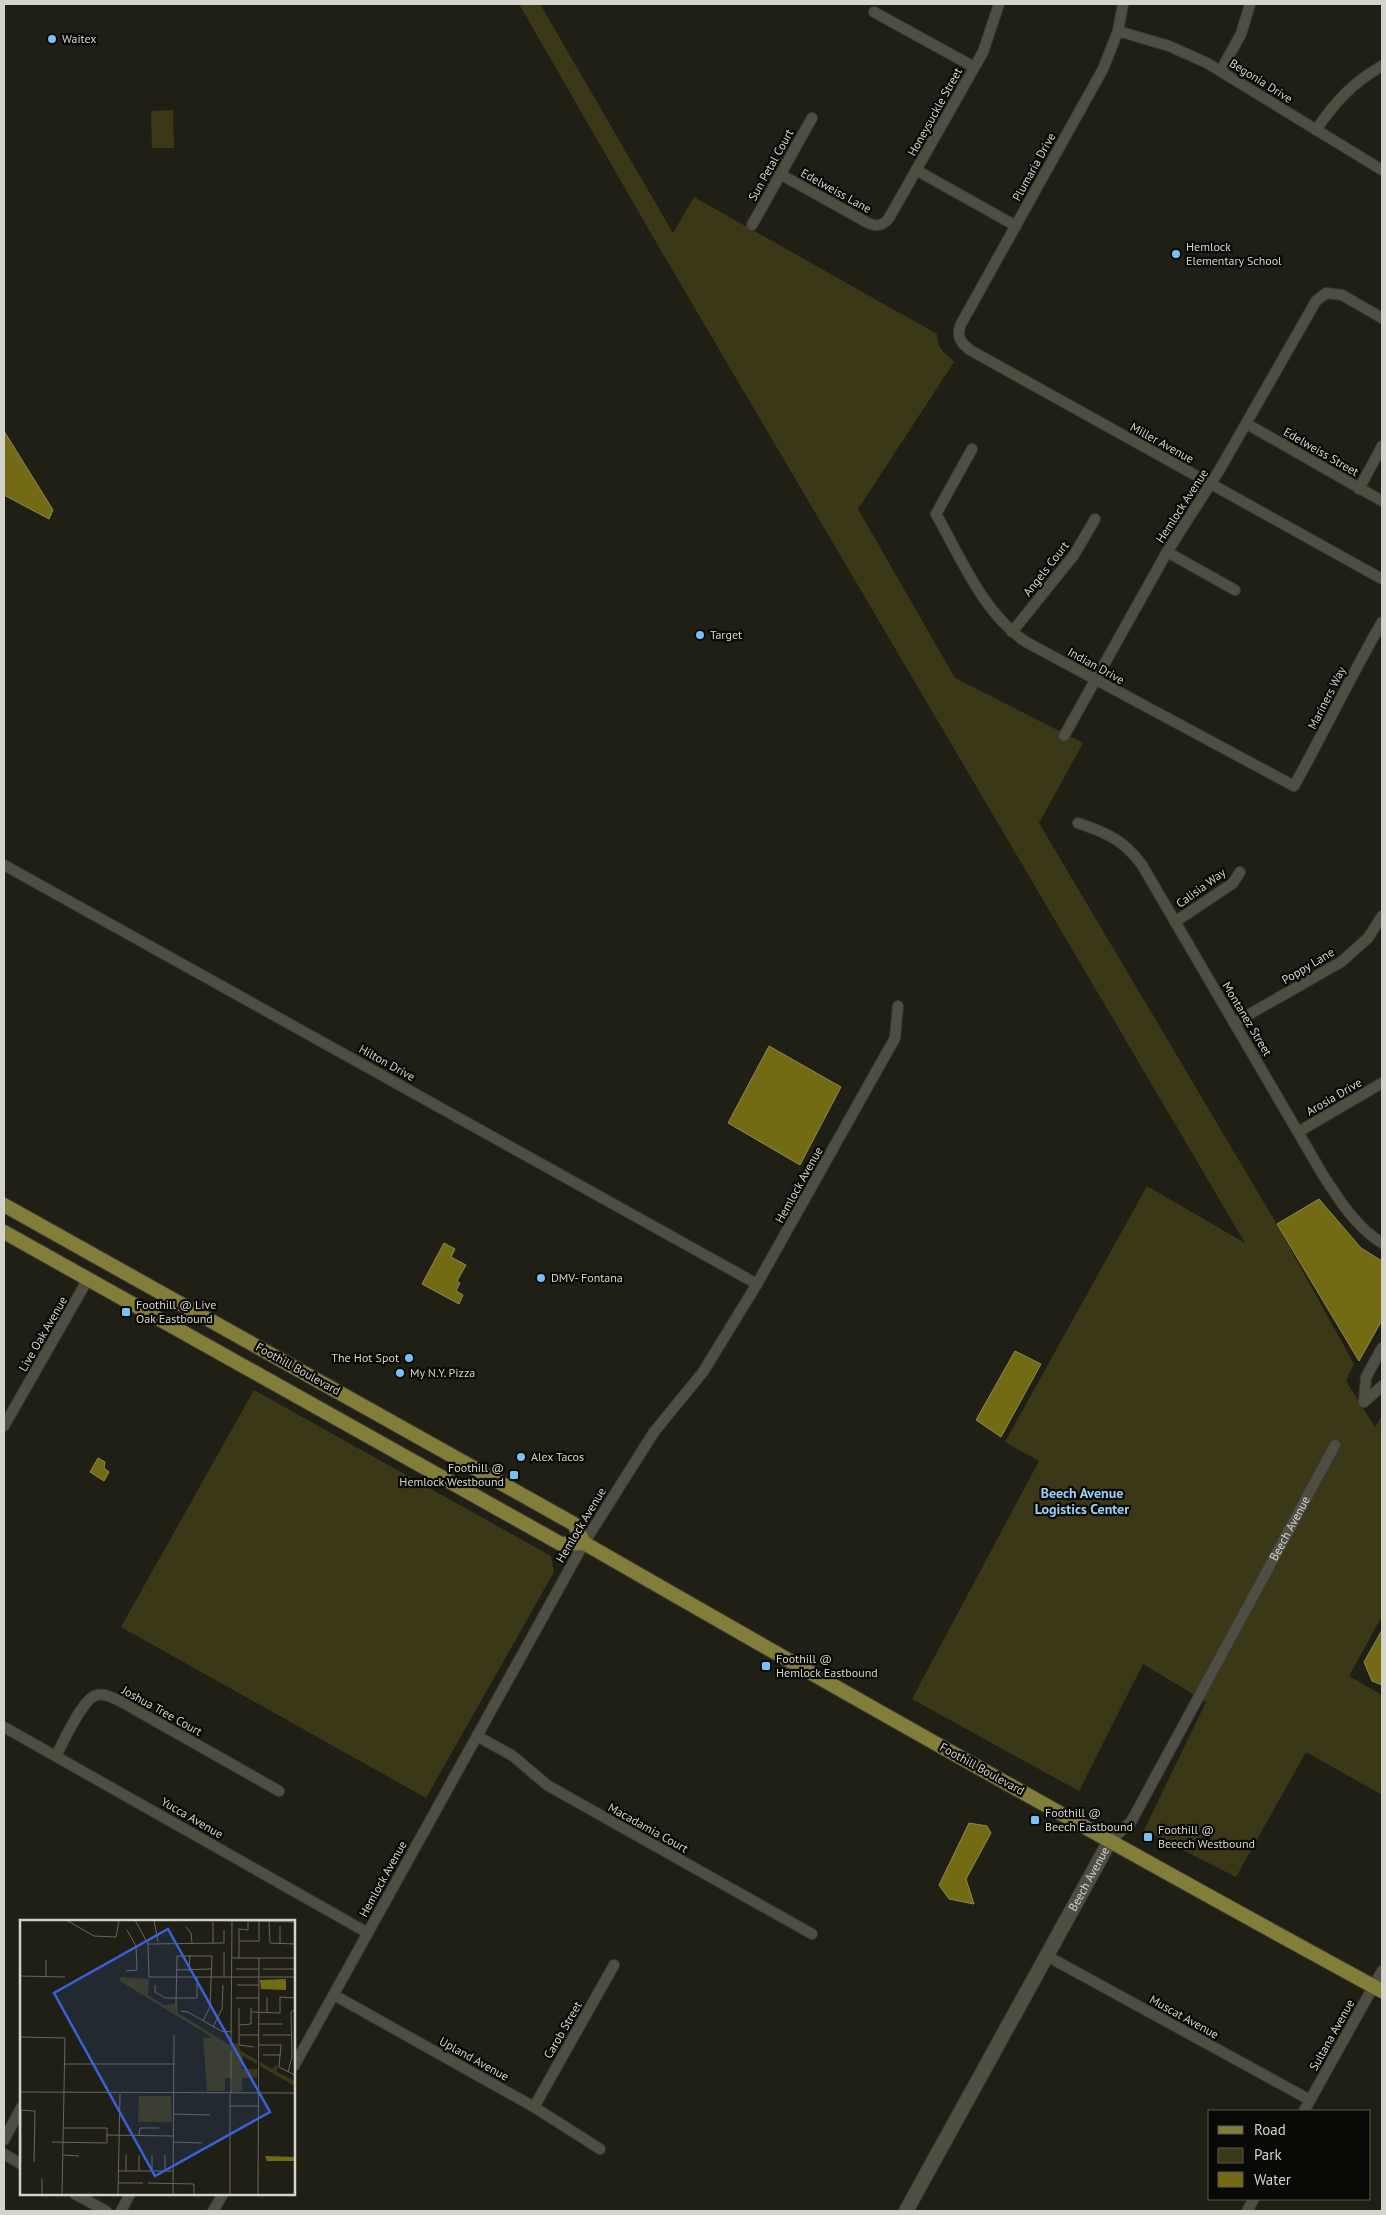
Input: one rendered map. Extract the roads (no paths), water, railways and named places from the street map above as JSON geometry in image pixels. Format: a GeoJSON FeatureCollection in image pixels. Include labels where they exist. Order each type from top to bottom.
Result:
{"type":"FeatureCollection","features":[{"type":"Feature","properties":{"kind":"main road","name":"Foothill Boulevard"},"geometry":{"type":"LineString","coordinates":[[4,1204],[574,1524],[584,1543]]}},
{"type":"Feature","properties":{"kind":"main road","name":"Foothill Boulevard"},"geometry":{"type":"LineString","coordinates":[[4,1232],[561,1544],[584,1543],[1110,1841],[1378,1988]]}},
{"type":"Feature","properties":{"kind":"main road","name":"Beech Avenue"},"geometry":{"type":"LineString","coordinates":[[906,2211],[1110,1841]]}},
{"type":"Feature","properties":{"kind":"street","name":"Honeysuckle Street"},"geometry":{"type":"LineString","coordinates":[[881,226],[889,218],[983,52],[999,4]]}},
{"type":"Feature","properties":{"kind":"street","name":"Plumaria Drive"},"geometry":{"type":"LineString","coordinates":[[959,338],[958,334],[961,324],[1096,82],[1118,31],[1124,4]]}},
{"type":"Feature","properties":{"kind":"street"},"geometry":{"type":"LineString","coordinates":[[1221,70],[1241,34],[1250,4]]}},
{"type":"Feature","properties":{"kind":"street"},"geometry":{"type":"LineString","coordinates":[[874,12],[974,67]]}},
{"type":"Feature","properties":{"kind":"street","name":"Begonia Drive"},"geometry":{"type":"LineString","coordinates":[[1118,31],[1175,48],[1221,70],[1382,170]]}},
{"type":"Feature","properties":{"kind":"street"},"geometry":{"type":"LineString","coordinates":[[1316,130],[1334,104],[1354,84],[1382,66]]}},
{"type":"Feature","properties":{"kind":"street","name":"Sun Petal Court"},"geometry":{"type":"LineString","coordinates":[[752,225],[812,118]]}},
{"type":"Feature","properties":{"kind":"street"},"geometry":{"type":"LineString","coordinates":[[916,170],[1016,226]]}},
{"type":"Feature","properties":{"kind":"street","name":"Edelweiss Lane"},"geometry":{"type":"LineString","coordinates":[[780,174],[868,223],[881,226]]}},
{"type":"Feature","properties":{"kind":"street","name":"Hemlock Avenue"},"geometry":{"type":"LineString","coordinates":[[1064,736],[1167,552],[1211,485],[1316,301],[1326,293],[1342,295],[1382,318]]}},
{"type":"Feature","properties":{"kind":"street","name":"Miller Avenue"},"geometry":{"type":"LineString","coordinates":[[959,338],[970,350],[1382,579]]}},
{"type":"Feature","properties":{"kind":"street","name":"Edelweiss Street"},"geometry":{"type":"LineString","coordinates":[[1246,424],[1382,501]]}},
{"type":"Feature","properties":{"kind":"street"},"geometry":{"type":"LineString","coordinates":[[1359,489],[1382,446]]}},
{"type":"Feature","properties":{"kind":"street","name":"Indian Drive"},"geometry":{"type":"LineString","coordinates":[[972,448],[936,514],[986,602],[997,617],[1012,632],[1095,680],[1294,786]]}},
{"type":"Feature","properties":{"kind":"street","name":"Angels Court"},"geometry":{"type":"LineString","coordinates":[[1012,632],[1074,554],[1095,519]]}},
{"type":"Feature","properties":{"kind":"street"},"geometry":{"type":"LineString","coordinates":[[1167,552],[1235,590]]}},
{"type":"Feature","properties":{"kind":"street","name":"Mariners Way"},"geometry":{"type":"LineString","coordinates":[[1294,786],[1330,721],[1344,689],[1382,622]]}},
{"type":"Feature","properties":{"kind":"street","name":"Montanez Street"},"geometry":{"type":"LineString","coordinates":[[1078,822],[1108,833],[1125,845],[1142,865],[1298,1132],[1340,1200],[1361,1225],[1382,1243]]}},
{"type":"Feature","properties":{"kind":"street","name":"Hilton Drive"},"geometry":{"type":"LineString","coordinates":[[4,865],[757,1284]]}},
{"type":"Feature","properties":{"kind":"street","name":"Calisia Way"},"geometry":{"type":"LineString","coordinates":[[1176,922],[1233,883],[1240,872]]}},
{"type":"Feature","properties":{"kind":"street","name":"Poppy Lane"},"geometry":{"type":"LineString","coordinates":[[1234,1023],[1340,962],[1368,938],[1382,916]]}},
{"type":"Feature","properties":{"kind":"street","name":"Hemlock Avenue"},"geometry":{"type":"LineString","coordinates":[[295,2064],[584,1543],[654,1432],[703,1372],[757,1284],[895,1038],[898,1006]]}},
{"type":"Feature","properties":{"kind":"street","name":"Arosia Drive"},"geometry":{"type":"LineString","coordinates":[[1298,1132],[1382,1083]]}},
{"type":"Feature","properties":{"kind":"street","name":"Live Oak Avenue"},"geometry":{"type":"LineString","coordinates":[[4,1426],[88,1279]]}},
{"type":"Feature","properties":{"kind":"street"},"geometry":{"type":"LineString","coordinates":[[1382,1348],[1366,1376],[1364,1402],[1382,1386]]}},
{"type":"Feature","properties":{"kind":"street","name":"Beech Avenue"},"geometry":{"type":"LineString","coordinates":[[1110,1841],[1131,1822],[1334,1446]]}},
{"type":"Feature","properties":{"kind":"street","name":"Joshua Tree Court"},"geometry":{"type":"LineString","coordinates":[[56,1756],[84,1707],[93,1697],[104,1694],[120,1700],[279,1791]]}},
{"type":"Feature","properties":{"kind":"street","name":"Yucca Avenue"},"geometry":{"type":"LineString","coordinates":[[4,1727],[368,1933]]}},
{"type":"Feature","properties":{"kind":"street","name":"Macadamia Court"},"geometry":{"type":"LineString","coordinates":[[477,1736],[513,1756],[547,1785],[812,1934]]}},
{"type":"Feature","properties":{"kind":"street","name":"Muscat Avenue"},"geometry":{"type":"LineString","coordinates":[[1047,1956],[1310,2100]]}},
{"type":"Feature","properties":{"kind":"street","name":"Carob Street"},"geometry":{"type":"LineString","coordinates":[[534,2107],[614,1965]]}},
{"type":"Feature","properties":{"kind":"street","name":"Sultana Avenue"},"geometry":{"type":"LineString","coordinates":[[1305,2110],[1378,1988],[1382,1971]]}},
{"type":"Feature","properties":{"kind":"street","name":"Upland Avenue"},"geometry":{"type":"LineString","coordinates":[[334,1995],[534,2107],[600,2149]]}},
{"type":"Feature","properties":{"kind":"street"},"geometry":{"type":"LineString","coordinates":[[4,2140],[20,2110]]}},
{"type":"Feature","properties":{"kind":"street"},"geometry":{"type":"LineString","coordinates":[[4,2154],[20,2163]]}},
{"type":"Feature","properties":{"kind":"street"},"geometry":{"type":"LineString","coordinates":[[77,2195],[106,2211]]}},
{"type":"Feature","properties":{"kind":"street"},"geometry":{"type":"LineString","coordinates":[[121,2211],[129,2195]]}},
{"type":"Feature","properties":{"kind":"street"},"geometry":{"type":"LineString","coordinates":[[213,2211],[222,2195]]}},
{"type":"Feature","properties":{"kind":"street"},"geometry":{"type":"LineString","coordinates":[[1247,2211],[1253,2200]]}},
{"type":"Feature","properties":{"kind":"water"},"geometry":{"type":"Polygon","coordinates":[[[4,431],[53,510],[49,519],[4,495],[4,431]]]}},
{"type":"Feature","properties":{"kind":"water"},"geometry":{"type":"Polygon","coordinates":[[[769,1046],[841,1087],[800,1165],[728,1123],[769,1046]]]}},
{"type":"Feature","properties":{"kind":"water"},"geometry":{"type":"Polygon","coordinates":[[[1319,1199],[1361,1248],[1382,1261],[1382,1320],[1359,1361],[1277,1224],[1319,1199]]]}},
{"type":"Feature","properties":{"kind":"water"},"geometry":{"type":"Polygon","coordinates":[[[444,1243],[455,1249],[451,1257],[466,1265],[457,1281],[460,1283],[456,1291],[463,1295],[459,1304],[422,1284],[444,1243]]]}},
{"type":"Feature","properties":{"kind":"water"},"geometry":{"type":"Polygon","coordinates":[[[1015,1351],[1041,1364],[1001,1437],[976,1420],[1015,1351]]]}},
{"type":"Feature","properties":{"kind":"water"},"geometry":{"type":"Polygon","coordinates":[[[98,1458],[105,1462],[104,1468],[109,1472],[104,1481],[90,1472],[98,1458]]]}},
{"type":"Feature","properties":{"kind":"water"},"geometry":{"type":"Polygon","coordinates":[[[1382,1630],[1382,1685],[1372,1681],[1364,1662],[1382,1630]]]}},
{"type":"Feature","properties":{"kind":"water"},"geometry":{"type":"Polygon","coordinates":[[[969,1823],[987,1826],[991,1833],[966,1879],[974,1904],[949,1899],[939,1885],[969,1823]]]}},
{"type":"Feature","properties":{"kind":"place","name":"Waitex"},"geometry":{"type":"Point","coordinates":[52,39]}},
{"type":"Feature","properties":{"kind":"place","name":"Hemlock Elementary School"},"geometry":{"type":"Point","coordinates":[1176,254]}},
{"type":"Feature","properties":{"kind":"place","name":"Target"},"geometry":{"type":"Point","coordinates":[700,635]}},
{"type":"Feature","properties":{"kind":"place","name":"DMV- Fontana"},"geometry":{"type":"Point","coordinates":[541,1278]}},
{"type":"Feature","properties":{"kind":"place","name":"Foothill @ Live Oak Eastbound"},"geometry":{"type":"Point","coordinates":[126,1312]}},
{"type":"Feature","properties":{"kind":"place","name":"The Hot Spot"},"geometry":{"type":"Point","coordinates":[409,1358]}},
{"type":"Feature","properties":{"kind":"place","name":"My N.Y. Pizza"},"geometry":{"type":"Point","coordinates":[400,1373]}},
{"type":"Feature","properties":{"kind":"place","name":"Alex Tacos"},"geometry":{"type":"Point","coordinates":[521,1457]}},
{"type":"Feature","properties":{"kind":"place","name":"Foothill @ Hemlock Westbound"},"geometry":{"type":"Point","coordinates":[514,1475]}},
{"type":"Feature","properties":{"kind":"place","name":"Foothill @ Hemlock Eastbound"},"geometry":{"type":"Point","coordinates":[766,1666]}},
{"type":"Feature","properties":{"kind":"place","name":"Foothill @ Beech Eastbound"},"geometry":{"type":"Point","coordinates":[1035,1820]}},
{"type":"Feature","properties":{"kind":"place","name":"Foothill @ Beeech Westbound"},"geometry":{"type":"Point","coordinates":[1148,1837]}},
{"type":"Feature","properties":{"kind":"district","name":"Beech Avenue Logistics Center"},"geometry":{"type":"Point","coordinates":[1082,1502]}}]}
